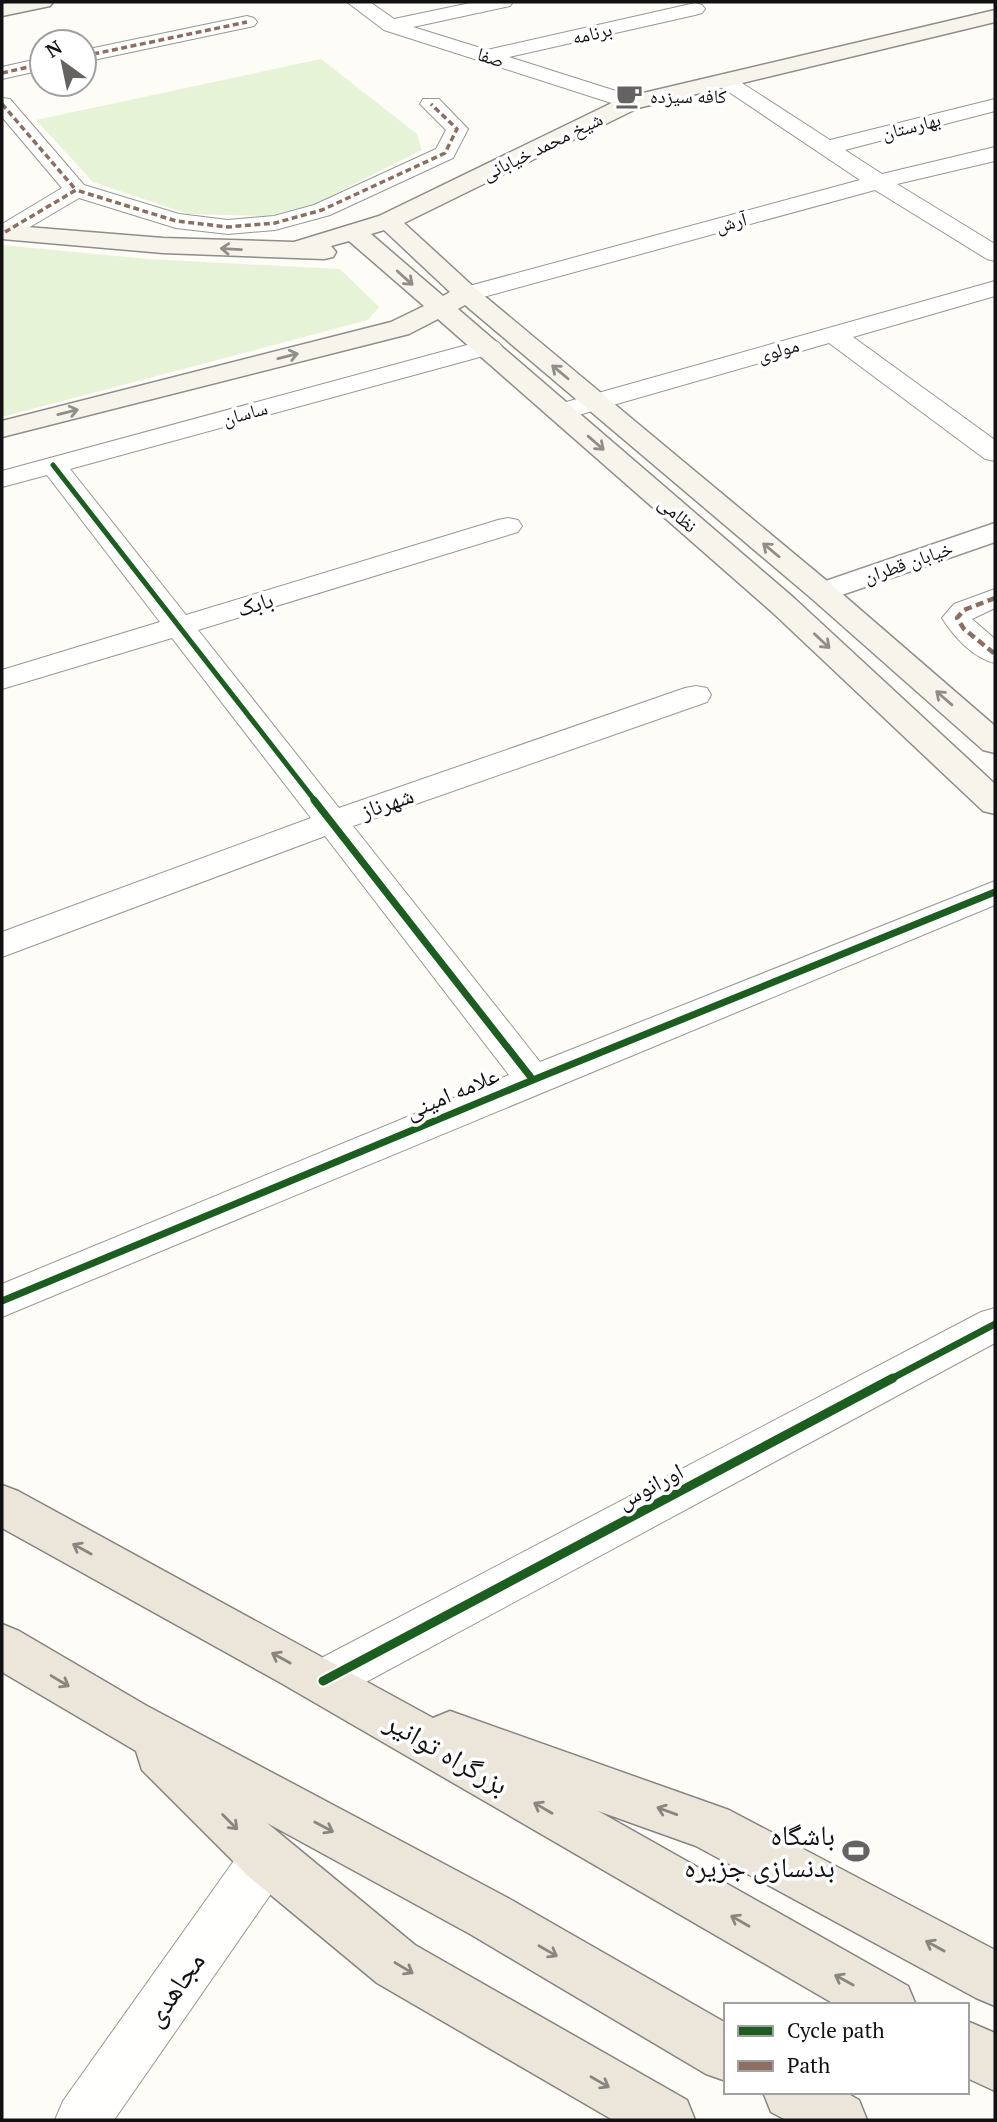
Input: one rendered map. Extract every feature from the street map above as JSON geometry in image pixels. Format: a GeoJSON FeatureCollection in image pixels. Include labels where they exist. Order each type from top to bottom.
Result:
{"type":"FeatureCollection","features":[{"type":"Feature","properties":{"kind":"highway","name":"بزرگراه توانیر"},"geometry":{"type":"LineString","coordinates":[[2,1505],[339,1691],[885,2003]]}},
{"type":"Feature","properties":{"kind":"highway"},"geometry":{"type":"LineString","coordinates":[[2,1646],[129,1722],[489,1916],[724,2053]]}},
{"type":"Feature","properties":{"kind":"highway"},"geometry":{"type":"LineString","coordinates":[[339,1691],[711,1827],[995,1979]]}},
{"type":"Feature","properties":{"kind":"highway"},"geometry":{"type":"LineString","coordinates":[[129,1722],[266,1857],[396,1964],[667,2120]]}},
{"type":"Feature","properties":{"kind":"highway"},"geometry":{"type":"LineString","coordinates":[[969,2049],[995,2063]]}},
{"type":"Feature","properties":{"kind":"highway"},"geometry":{"type":"LineString","coordinates":[[794,2094],[839,2120]]}},
{"type":"Feature","properties":{"kind":"main road"},"geometry":{"type":"LineString","coordinates":[[2,10],[43,2]]}},
{"type":"Feature","properties":{"kind":"main road","name":"شیخ محمد خیابانی"},"geometry":{"type":"LineString","coordinates":[[351,251],[388,221],[631,103],[995,16]]}},
{"type":"Feature","properties":{"kind":"main road","name":"نظامی"},"geometry":{"type":"LineString","coordinates":[[388,221],[467,294],[821,592],[995,743]]}},
{"type":"Feature","properties":{"kind":"main road"},"geometry":{"type":"LineString","coordinates":[[3,232],[131,244],[262,250],[299,247],[351,251],[407,310],[408,319],[400,328]]}},
{"type":"Feature","properties":{"kind":"main road","name":"نظامی"},"geometry":{"type":"LineString","coordinates":[[351,251],[441,310],[489,347],[783,605],[995,803]]}},
{"type":"Feature","properties":{"kind":"main road"},"geometry":{"type":"LineString","coordinates":[[2,429],[400,328],[441,310],[467,294]]}},
{"type":"Feature","properties":{"kind":"main road"},"geometry":{"type":"LineString","coordinates":[[783,605],[821,592]]}},
{"type":"Feature","properties":{"kind":"street","name":"صفا"},"geometry":{"type":"LineString","coordinates":[[357,2],[391,26],[631,103]]}},
{"type":"Feature","properties":{"kind":"street"},"geometry":{"type":"LineString","coordinates":[[391,26],[503,2]]}},
{"type":"Feature","properties":{"kind":"street","name":"برنامه"},"geometry":{"type":"LineString","coordinates":[[488,56],[695,9]]}},
{"type":"Feature","properties":{"kind":"street"},"geometry":{"type":"LineString","coordinates":[[98,53],[247,22]]}},
{"type":"Feature","properties":{"kind":"street"},"geometry":{"type":"LineString","coordinates":[[2,73],[28,67]]}},
{"type":"Feature","properties":{"kind":"street"},"geometry":{"type":"LineString","coordinates":[[724,80],[878,182],[995,254]]}},
{"type":"Feature","properties":{"kind":"street"},"geometry":{"type":"LineString","coordinates":[[2,104],[76,190],[176,221],[228,227],[275,223],[322,210],[445,153],[457,129],[431,104]]}},
{"type":"Feature","properties":{"kind":"street","name":"بهارستان"},"geometry":{"type":"LineString","coordinates":[[826,148],[995,105]]}},
{"type":"Feature","properties":{"kind":"street","name":"آرش"},"geometry":{"type":"LineString","coordinates":[[467,294],[878,182],[995,154]]}},
{"type":"Feature","properties":{"kind":"street"},"geometry":{"type":"LineString","coordinates":[[3,232],[76,190]]}},
{"type":"Feature","properties":{"kind":"street","name":"مولوی"},"geometry":{"type":"LineString","coordinates":[[561,412],[995,288]]}},
{"type":"Feature","properties":{"kind":"street"},"geometry":{"type":"LineString","coordinates":[[833,334],[995,453]]}},
{"type":"Feature","properties":{"kind":"street","name":"ساسان"},"geometry":{"type":"LineString","coordinates":[[2,479],[489,347]]}},
{"type":"Feature","properties":{"kind":"street"},"geometry":{"type":"LineString","coordinates":[[52,465],[533,1080]]}},
{"type":"Feature","properties":{"kind":"street","name":"بابک"},"geometry":{"type":"LineString","coordinates":[[2,680],[508,526]]}},
{"type":"Feature","properties":{"kind":"street","name":"خیابان قطران"},"geometry":{"type":"LineString","coordinates":[[821,592],[993,534]]}},
{"type":"Feature","properties":{"kind":"street"},"geometry":{"type":"LineString","coordinates":[[995,598],[964,610],[957,618],[964,629],[995,654]]}},
{"type":"Feature","properties":{"kind":"street","name":"شهرناز"},"geometry":{"type":"LineString","coordinates":[[2,945],[332,822],[696,695]]}},
{"type":"Feature","properties":{"kind":"street","name":"علامه امینی"},"geometry":{"type":"LineString","coordinates":[[2,1301],[533,1080],[995,892]]}},
{"type":"Feature","properties":{"kind":"street","name":"اورانوس"},"geometry":{"type":"LineString","coordinates":[[339,1691],[995,1324]]}},
{"type":"Feature","properties":{"kind":"street","name":"مجاهدی"},"geometry":{"type":"LineString","coordinates":[[82,2120],[266,1857]]}},
{"type":"Feature","properties":{"kind":"green space"},"geometry":{"type":"Polygon","coordinates":[[[321,59],[417,134],[422,150],[314,204],[267,216],[188,214],[93,182],[36,120],[321,59]]]}},
{"type":"Feature","properties":{"kind":"green space"},"geometry":{"type":"Polygon","coordinates":[[[2,245],[148,259],[340,269],[379,307],[368,320],[2,417],[2,245]]]}},
{"type":"Feature","properties":{"kind":"marked path"},"geometry":{"type":"LineString","coordinates":[[98,53],[247,22]]}},
{"type":"Feature","properties":{"kind":"marked path"},"geometry":{"type":"LineString","coordinates":[[2,73],[28,67]]}},
{"type":"Feature","properties":{"kind":"marked path"},"geometry":{"type":"LineString","coordinates":[[2,104],[76,190]]}},
{"type":"Feature","properties":{"kind":"marked path"},"geometry":{"type":"LineString","coordinates":[[5,232],[76,190],[176,221],[228,227],[275,223],[322,210],[445,153],[457,129],[431,104]]}},
{"type":"Feature","properties":{"kind":"marked path"},"geometry":{"type":"LineString","coordinates":[[995,598],[964,610],[957,618],[964,629],[995,654]]}},
{"type":"Feature","properties":{"kind":"cycle path"},"geometry":{"type":"LineString","coordinates":[[53,465],[533,1080]]}},
{"type":"Feature","properties":{"kind":"cycle path"},"geometry":{"type":"LineString","coordinates":[[2,1301],[533,1080],[995,892]]}},
{"type":"Feature","properties":{"kind":"cycle path"},"geometry":{"type":"LineString","coordinates":[[323,1681],[995,1324]]}},
{"type":"Feature","properties":{"kind":"place","name":"کافه سیزده"},"geometry":{"type":"Point","coordinates":[629,96]}},
{"type":"Feature","properties":{"kind":"place","name":"باشگاه بدنسازی جزیره"},"geometry":{"type":"Point","coordinates":[856,1851]}}]}
